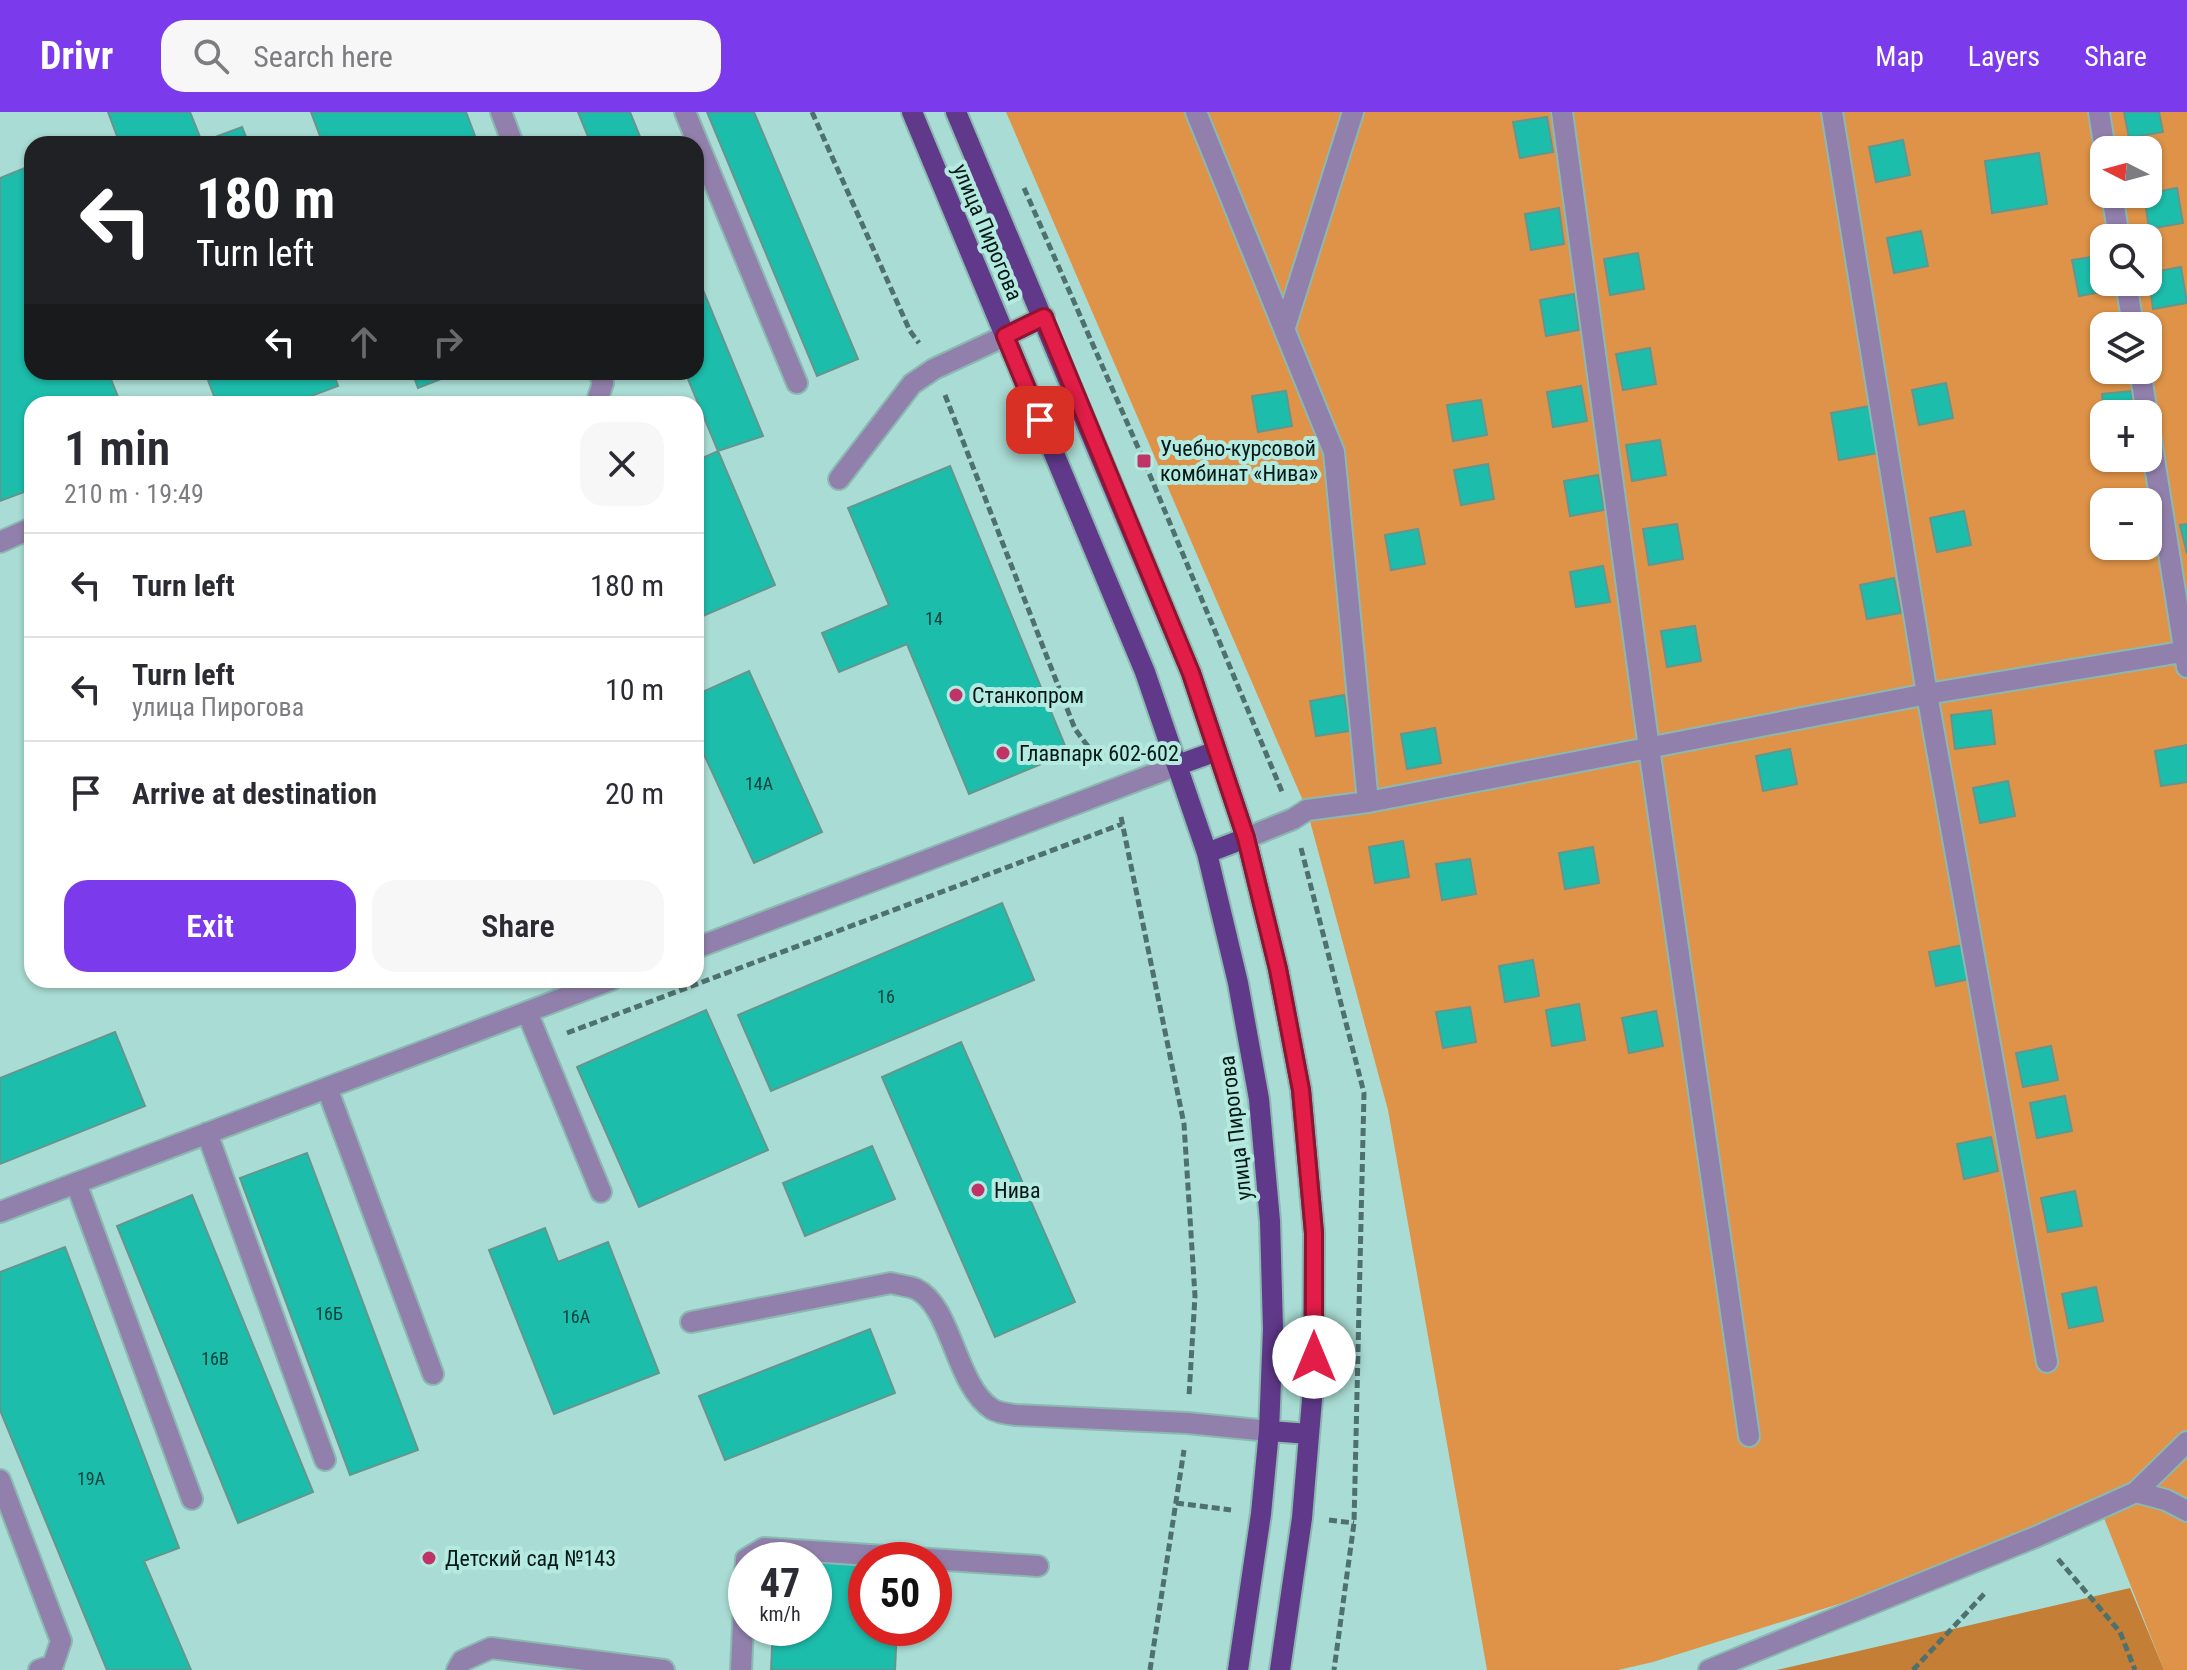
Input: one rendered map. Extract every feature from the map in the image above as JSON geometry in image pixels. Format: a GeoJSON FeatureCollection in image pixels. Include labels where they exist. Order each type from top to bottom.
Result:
{"type":"FeatureCollection","features":[{"type":"Feature","properties":{"kind":"main road","name":"улица Пирогова"},"geometry":{"type":"LineString","coordinates":[[912,112],[1145,672],[1207,853],[1238,983],[1259,1099],[1271,1236],[1273,1329],[1269,1431],[1261,1514],[1238,1670]]}},
{"type":"Feature","properties":{"kind":"main road","name":"улица Пирогова"},"geometry":{"type":"LineString","coordinates":[[956,112],[1191,673],[1246,838],[1278,969],[1301,1090],[1314,1233],[1313,1388],[1302,1518],[1280,1670]]}},
{"type":"Feature","properties":{"kind":"main road"},"geometry":{"type":"LineString","coordinates":[[1005,336],[1044,317]]}},
{"type":"Feature","properties":{"kind":"main road"},"geometry":{"type":"LineString","coordinates":[[1178,765],[1217,751]]}},
{"type":"Feature","properties":{"kind":"main road"},"geometry":{"type":"LineString","coordinates":[[1207,853],[1246,838]]}},
{"type":"Feature","properties":{"kind":"main road"},"geometry":{"type":"LineString","coordinates":[[1269,1431],[1309,1434]]}},
{"type":"Feature","properties":{"kind":"street"},"geometry":{"type":"LineString","coordinates":[[501,112],[510,136]]}},
{"type":"Feature","properties":{"kind":"street"},"geometry":{"type":"LineString","coordinates":[[685,112],[695,136]]}},
{"type":"Feature","properties":{"kind":"street"},"geometry":{"type":"LineString","coordinates":[[1196,112],[1334,452],[1368,802]]}},
{"type":"Feature","properties":{"kind":"street"},"geometry":{"type":"LineString","coordinates":[[1285,327],[1353,112]]}},
{"type":"Feature","properties":{"kind":"street"},"geometry":{"type":"LineString","coordinates":[[1562,112],[1649,748],[1749,1436]]}},
{"type":"Feature","properties":{"kind":"street"},"geometry":{"type":"LineString","coordinates":[[1832,112],[1927,694],[2047,1362]]}},
{"type":"Feature","properties":{"kind":"street"},"geometry":{"type":"LineString","coordinates":[[2099,112],[2103,136]]}},
{"type":"Feature","properties":{"kind":"street"},"geometry":{"type":"LineString","coordinates":[[704,158],[797,383]]}},
{"type":"Feature","properties":{"kind":"street"},"geometry":{"type":"LineString","coordinates":[[839,479],[912,384],[934,369],[1005,336]]}},
{"type":"Feature","properties":{"kind":"street"},"geometry":{"type":"LineString","coordinates":[[1246,838],[1307,810],[1368,802],[1927,694],[2186,656],[2156,472]]}},
{"type":"Feature","properties":{"kind":"street"},"geometry":{"type":"LineString","coordinates":[[0,542],[24,532]]}},
{"type":"Feature","properties":{"kind":"street"},"geometry":{"type":"LineString","coordinates":[[704,945],[1178,765]]}},
{"type":"Feature","properties":{"kind":"street"},"geometry":{"type":"LineString","coordinates":[[0,1212],[590,988]]}},
{"type":"Feature","properties":{"kind":"street"},"geometry":{"type":"LineString","coordinates":[[527,1012],[601,1192]]}},
{"type":"Feature","properties":{"kind":"street"},"geometry":{"type":"LineString","coordinates":[[327,1088],[433,1374]]}},
{"type":"Feature","properties":{"kind":"street"},"geometry":{"type":"LineString","coordinates":[[207,1133],[325,1460]]}},
{"type":"Feature","properties":{"kind":"street"},"geometry":{"type":"LineString","coordinates":[[76,1183],[192,1499]]}},
{"type":"Feature","properties":{"kind":"street"},"geometry":{"type":"LineString","coordinates":[[691,1322],[891,1283],[916,1289],[934,1305],[978,1397],[994,1410],[1016,1415],[1187,1423],[1269,1431]]}},
{"type":"Feature","properties":{"kind":"street"},"geometry":{"type":"LineString","coordinates":[[1709,1670],[2038,1536],[2136,1492],[2187,1442]]}},
{"type":"Feature","properties":{"kind":"street"},"geometry":{"type":"LineString","coordinates":[[0,1480],[61,1641],[53,1665],[39,1670]]}},
{"type":"Feature","properties":{"kind":"street"},"geometry":{"type":"LineString","coordinates":[[2136,1492],[2166,1500],[2187,1511]]}},
{"type":"Feature","properties":{"kind":"street"},"geometry":{"type":"LineString","coordinates":[[741,1670],[746,1559],[764,1548],[1038,1566]]}},
{"type":"Feature","properties":{"kind":"street"},"geometry":{"type":"LineString","coordinates":[[457,1670],[462,1661],[491,1648],[664,1670]]}},
{"type":"Feature","properties":{"kind":"path"},"geometry":{"type":"LineString","coordinates":[[812,112],[910,331],[919,343]]}},
{"type":"Feature","properties":{"kind":"path"},"geometry":{"type":"LineString","coordinates":[[942,386],[1075,729],[1108,774]]}},
{"type":"Feature","properties":{"kind":"path"},"geometry":{"type":"LineString","coordinates":[[1121,814],[1184,1124],[1195,1296],[1188,1406]]}},
{"type":"Feature","properties":{"kind":"path"},"geometry":{"type":"LineString","coordinates":[[704,982],[1122,824]]}},
{"type":"Feature","properties":{"kind":"path"},"geometry":{"type":"LineString","coordinates":[[540,1044],[688,988]]}},
{"type":"Feature","properties":{"kind":"path"},"geometry":{"type":"LineString","coordinates":[[1150,1670],[1184,1448]]}},
{"type":"Feature","properties":{"kind":"path"},"geometry":{"type":"LineString","coordinates":[[1176,1503],[1238,1511]]}},
{"type":"Feature","properties":{"kind":"path"},"geometry":{"type":"LineString","coordinates":[[1328,1520],[1354,1523]]}},
{"type":"Feature","properties":{"kind":"path"},"geometry":{"type":"LineString","coordinates":[[2038,1536],[2120,1632],[2135,1670]]}},
{"type":"Feature","properties":{"kind":"path"},"geometry":{"type":"LineString","coordinates":[[1913,1670],[1986,1592]]}},
{"type":"Feature","properties":{"kind":"shaded area"},"geometry":{"type":"Polygon","coordinates":[[[1006,112],[2187,112],[2187,1670],[2164,1670],[2100,1508],[1842,1603],[1653,1662],[1618,1670],[1487,1670],[1388,1110],[1307,810],[1006,112]]]}},
{"type":"Feature","properties":{"kind":"shaded area"},"geometry":{"type":"Polygon","coordinates":[[[2130,1588],[2164,1670],[1777,1670],[2130,1588]]]}},
{"type":"Feature","properties":{"kind":"building"},"geometry":{"type":"Polygon","coordinates":[[[108,112],[190,112],[200,136],[117,136],[108,112]]]}},
{"type":"Feature","properties":{"kind":"building"},"geometry":{"type":"Polygon","coordinates":[[[311,112],[466,112],[475,136],[320,136],[311,112]]]}},
{"type":"Feature","properties":{"kind":"building"},"geometry":{"type":"Polygon","coordinates":[[[578,112],[630,112],[640,136],[588,136],[578,112]]]}},
{"type":"Feature","properties":{"kind":"building"},"geometry":{"type":"Polygon","coordinates":[[[707,112],[754,112],[858,359],[817,376],[707,112]]]}},
{"type":"Feature","properties":{"kind":"building"},"geometry":{"type":"Polygon","coordinates":[[[2124,112],[2159,112],[2163,132],[2129,136],[2124,112]]]}},
{"type":"Feature","properties":{"kind":"building"},"geometry":{"type":"Polygon","coordinates":[[[1547,117],[1553,152],[1520,158],[1513,122],[1547,117]]]}},
{"type":"Feature","properties":{"kind":"building"},"geometry":{"type":"Polygon","coordinates":[[[242,127],[246,136],[218,136],[242,127]]]}},
{"type":"Feature","properties":{"kind":"building"},"geometry":{"type":"Polygon","coordinates":[[[1903,140],[1910,175],[1876,182],[1869,147],[1903,140]]]}},
{"type":"Feature","properties":{"kind":"building"},"geometry":{"type":"Polygon","coordinates":[[[2039,153],[2047,204],[1992,213],[1985,161],[2039,153]]]}},
{"type":"Feature","properties":{"kind":"building"},"geometry":{"type":"Polygon","coordinates":[[[24,168],[24,380],[111,380],[118,396],[24,396],[24,492],[0,501],[0,178],[24,168]]]}},
{"type":"Feature","properties":{"kind":"building"},"geometry":{"type":"Polygon","coordinates":[[[2177,188],[2183,223],[2162,227],[2162,224],[2148,224],[2146,208],[2162,208],[2162,191],[2177,188]]]}},
{"type":"Feature","properties":{"kind":"building"},"geometry":{"type":"Polygon","coordinates":[[[1559,208],[1564,244],[1531,250],[1525,214],[1559,208]]]}},
{"type":"Feature","properties":{"kind":"building"},"geometry":{"type":"Polygon","coordinates":[[[1921,231],[1928,266],[1894,273],[1887,238],[1921,231]]]}},
{"type":"Feature","properties":{"kind":"building"},"geometry":{"type":"Polygon","coordinates":[[[1638,253],[1644,289],[1610,295],[1604,259],[1638,253]]]}},
{"type":"Feature","properties":{"kind":"building"},"geometry":{"type":"Polygon","coordinates":[[[2090,257],[2090,294],[2079,296],[2072,260],[2090,257]]]}},
{"type":"Feature","properties":{"kind":"building"},"geometry":{"type":"Polygon","coordinates":[[[2181,267],[2187,303],[2153,309],[2151,296],[2162,296],[2162,270],[2181,267]]]}},
{"type":"Feature","properties":{"kind":"building"},"geometry":{"type":"Polygon","coordinates":[[[704,292],[763,436],[718,451],[704,417],[704,396],[695,396],[688,380],[704,380],[704,292]]]}},
{"type":"Feature","properties":{"kind":"building"},"geometry":{"type":"Polygon","coordinates":[[[1574,294],[1579,330],[1546,336],[1540,300],[1574,294]]]}},
{"type":"Feature","properties":{"kind":"building"},"geometry":{"type":"Polygon","coordinates":[[[1650,348],[1656,384],[1623,390],[1616,354],[1650,348]]]}},
{"type":"Feature","properties":{"kind":"building"},"geometry":{"type":"Polygon","coordinates":[[[208,380],[336,380],[338,386],[311,396],[214,396],[208,380]]]}},
{"type":"Feature","properties":{"kind":"building"},"geometry":{"type":"Polygon","coordinates":[[[415,380],[438,380],[418,388],[415,380]]]}},
{"type":"Feature","properties":{"kind":"building"},"geometry":{"type":"Polygon","coordinates":[[[1946,383],[1953,418],[1919,425],[1912,390],[1946,383]]]}},
{"type":"Feature","properties":{"kind":"building"},"geometry":{"type":"Polygon","coordinates":[[[1581,386],[1587,421],[1553,427],[1547,392],[1581,386]]]}},
{"type":"Feature","properties":{"kind":"building"},"geometry":{"type":"Polygon","coordinates":[[[1286,391],[1292,426],[1258,432],[1252,396],[1286,391]]]}},
{"type":"Feature","properties":{"kind":"building"},"geometry":{"type":"Polygon","coordinates":[[[2131,391],[2132,400],[2103,400],[2102,394],[2131,391]]]}},
{"type":"Feature","properties":{"kind":"building"},"geometry":{"type":"Polygon","coordinates":[[[1481,400],[1487,435],[1453,441],[1447,405],[1481,400]]]}},
{"type":"Feature","properties":{"kind":"building"},"geometry":{"type":"Polygon","coordinates":[[[1870,406],[1878,453],[1839,460],[1831,413],[1870,406]]]}},
{"type":"Feature","properties":{"kind":"building"},"geometry":{"type":"Polygon","coordinates":[[[1660,440],[1666,475],[1632,481],[1626,445],[1660,440]]]}},
{"type":"Feature","properties":{"kind":"building"},"geometry":{"type":"Polygon","coordinates":[[[718,451],[775,585],[704,616],[704,457],[718,451]]]}},
{"type":"Feature","properties":{"kind":"building"},"geometry":{"type":"Polygon","coordinates":[[[1488,464],[1494,499],[1461,505],[1454,470],[1488,464]]]}},
{"type":"Feature","properties":{"kind":"building"},"geometry":{"type":"Polygon","coordinates":[[[950,466],[1068,753],[969,794],[907,644],[839,672],[822,633],[889,605],[848,508],[950,466]]]}},
{"type":"Feature","properties":{"kind":"building"},"geometry":{"type":"Polygon","coordinates":[[[1598,475],[1604,510],[1570,516],[1564,481],[1598,475]]]}},
{"type":"Feature","properties":{"kind":"building"},"geometry":{"type":"Polygon","coordinates":[[[1964,511],[1971,545],[1937,552],[1930,518],[1964,511]]]}},
{"type":"Feature","properties":{"kind":"building"},"geometry":{"type":"Polygon","coordinates":[[[1677,524],[1683,559],[1649,565],[1643,529],[1677,524]]]}},
{"type":"Feature","properties":{"kind":"building"},"geometry":{"type":"Polygon","coordinates":[[[2187,524],[2187,554],[2180,525],[2187,524]]]}},
{"type":"Feature","properties":{"kind":"building"},"geometry":{"type":"Polygon","coordinates":[[[1418,529],[1425,564],[1391,570],[1385,535],[1418,529]]]}},
{"type":"Feature","properties":{"kind":"building"},"geometry":{"type":"Polygon","coordinates":[[[1603,566],[1610,602],[1576,607],[1570,572],[1603,566]]]}},
{"type":"Feature","properties":{"kind":"building"},"geometry":{"type":"Polygon","coordinates":[[[1894,578],[1901,613],[1867,619],[1860,585],[1894,578]]]}},
{"type":"Feature","properties":{"kind":"building"},"geometry":{"type":"Polygon","coordinates":[[[1695,626],[1701,661],[1667,667],[1661,631],[1695,626]]]}},
{"type":"Feature","properties":{"kind":"building"},"geometry":{"type":"Polygon","coordinates":[[[749,671],[822,832],[754,863],[704,754],[704,691],[749,671]]]}},
{"type":"Feature","properties":{"kind":"building"},"geometry":{"type":"Polygon","coordinates":[[[1344,695],[1350,731],[1316,736],[1310,701],[1344,695]]]}},
{"type":"Feature","properties":{"kind":"building"},"geometry":{"type":"Polygon","coordinates":[[[1991,710],[1995,744],[1955,749],[1951,715],[1991,710]]]}},
{"type":"Feature","properties":{"kind":"building"},"geometry":{"type":"Polygon","coordinates":[[[1435,728],[1441,763],[1407,769],[1401,734],[1435,728]]]}},
{"type":"Feature","properties":{"kind":"building"},"geometry":{"type":"Polygon","coordinates":[[[2187,745],[2187,782],[2161,786],[2155,751],[2187,745]]]}},
{"type":"Feature","properties":{"kind":"building"},"geometry":{"type":"Polygon","coordinates":[[[1790,749],[1797,784],[1763,791],[1756,756],[1790,749]]]}},
{"type":"Feature","properties":{"kind":"building"},"geometry":{"type":"Polygon","coordinates":[[[2008,781],[2015,816],[1980,823],[1973,788],[2008,781]]]}},
{"type":"Feature","properties":{"kind":"building"},"geometry":{"type":"Polygon","coordinates":[[[1403,841],[1409,877],[1375,883],[1369,847],[1403,841]]]}},
{"type":"Feature","properties":{"kind":"building"},"geometry":{"type":"Polygon","coordinates":[[[1593,847],[1599,883],[1565,889],[1559,853],[1593,847]]]}},
{"type":"Feature","properties":{"kind":"building"},"geometry":{"type":"Polygon","coordinates":[[[1470,859],[1476,894],[1442,900],[1436,864],[1470,859]]]}},
{"type":"Feature","properties":{"kind":"building"},"geometry":{"type":"Polygon","coordinates":[[[1002,903],[1034,980],[771,1091],[738,1015],[1002,903]]]}},
{"type":"Feature","properties":{"kind":"building"},"geometry":{"type":"Polygon","coordinates":[[[1963,945],[1970,979],[1936,986],[1929,952],[1963,945]]]}},
{"type":"Feature","properties":{"kind":"building"},"geometry":{"type":"Polygon","coordinates":[[[1533,960],[1539,996],[1505,1002],[1499,966],[1533,960]]]}},
{"type":"Feature","properties":{"kind":"building"},"geometry":{"type":"Polygon","coordinates":[[[1579,1004],[1585,1040],[1552,1046],[1546,1010],[1579,1004]]]}},
{"type":"Feature","properties":{"kind":"building"},"geometry":{"type":"Polygon","coordinates":[[[1470,1007],[1476,1042],[1443,1048],[1436,1012],[1470,1007]]]}},
{"type":"Feature","properties":{"kind":"building"},"geometry":{"type":"Polygon","coordinates":[[[706,1010],[768,1150],[639,1207],[577,1067],[706,1010]]]}},
{"type":"Feature","properties":{"kind":"building"},"geometry":{"type":"Polygon","coordinates":[[[1656,1011],[1663,1046],[1629,1053],[1622,1018],[1656,1011]]]}},
{"type":"Feature","properties":{"kind":"building"},"geometry":{"type":"Polygon","coordinates":[[[115,1032],[145,1106],[0,1164],[0,1078],[115,1032]]]}},
{"type":"Feature","properties":{"kind":"building","name":"Нива"},"geometry":{"type":"Polygon","coordinates":[[[961,1042],[1075,1302],[995,1337],[882,1077],[961,1042]]]}},
{"type":"Feature","properties":{"kind":"building"},"geometry":{"type":"Polygon","coordinates":[[[2051,1046],[2058,1080],[2023,1087],[2016,1053],[2051,1046]]]}},
{"type":"Feature","properties":{"kind":"building"},"geometry":{"type":"Polygon","coordinates":[[[2065,1096],[2072,1131],[2037,1138],[2030,1103],[2065,1096]]]}},
{"type":"Feature","properties":{"kind":"building"},"geometry":{"type":"Polygon","coordinates":[[[1991,1137],[1998,1171],[1964,1179],[1957,1144],[1991,1137]]]}},
{"type":"Feature","properties":{"kind":"building"},"geometry":{"type":"Polygon","coordinates":[[[872,1146],[895,1199],[805,1236],[783,1183],[872,1146]]]}},
{"type":"Feature","properties":{"kind":"building"},"geometry":{"type":"Polygon","coordinates":[[[307,1153],[418,1450],[350,1475],[240,1178],[307,1153]]]}},
{"type":"Feature","properties":{"kind":"building"},"geometry":{"type":"Polygon","coordinates":[[[2075,1191],[2082,1226],[2048,1232],[2041,1198],[2075,1191]]]}},
{"type":"Feature","properties":{"kind":"building"},"geometry":{"type":"Polygon","coordinates":[[[192,1195],[313,1492],[238,1523],[117,1226],[192,1195]]]}},
{"type":"Feature","properties":{"kind":"building"},"geometry":{"type":"Polygon","coordinates":[[[545,1228],[558,1262],[608,1242],[659,1373],[554,1414],[489,1250],[545,1228]]]}},
{"type":"Feature","properties":{"kind":"building"},"geometry":{"type":"Polygon","coordinates":[[[65,1247],[179,1548],[144,1561],[191,1670],[107,1670],[0,1410],[0,1272],[65,1247]]]}},
{"type":"Feature","properties":{"kind":"building"},"geometry":{"type":"Polygon","coordinates":[[[2096,1287],[2103,1321],[2069,1328],[2062,1294],[2096,1287]]]}},
{"type":"Feature","properties":{"kind":"building"},"geometry":{"type":"Polygon","coordinates":[[[870,1329],[895,1393],[725,1460],[699,1396],[870,1329]]]}},
{"type":"Feature","properties":{"kind":"building"},"geometry":{"type":"Polygon","coordinates":[[[832,1561],[848,1562],[848,1646],[896,1646],[895,1670],[771,1670],[772,1646],[832,1646],[832,1561]]]}},
{"type":"Feature","properties":{"kind":"place","name":"Учебно-курсовой комбинат «Нива»"},"geometry":{"type":"Point","coordinates":[1144,461]}},
{"type":"Feature","properties":{"kind":"place","name":"Станкопром"},"geometry":{"type":"Point","coordinates":[956,695]}},
{"type":"Feature","properties":{"kind":"place","name":"Главпарк 602-602"},"geometry":{"type":"Point","coordinates":[1003,753]}},
{"type":"Feature","properties":{"kind":"place","name":"Нива"},"geometry":{"type":"Point","coordinates":[978,1190]}},
{"type":"Feature","properties":{"kind":"place","name":"Детский сад №143"},"geometry":{"type":"Point","coordinates":[429,1558]}},
{"type":"Feature","properties":{"kind":"route"},"geometry":{"type":"LineString","coordinates":[[1040,420],[1005,336],[1044,317],[1191,673],[1246,838],[1278,969],[1301,1090],[1314,1233],[1314,1357]]}}]}
